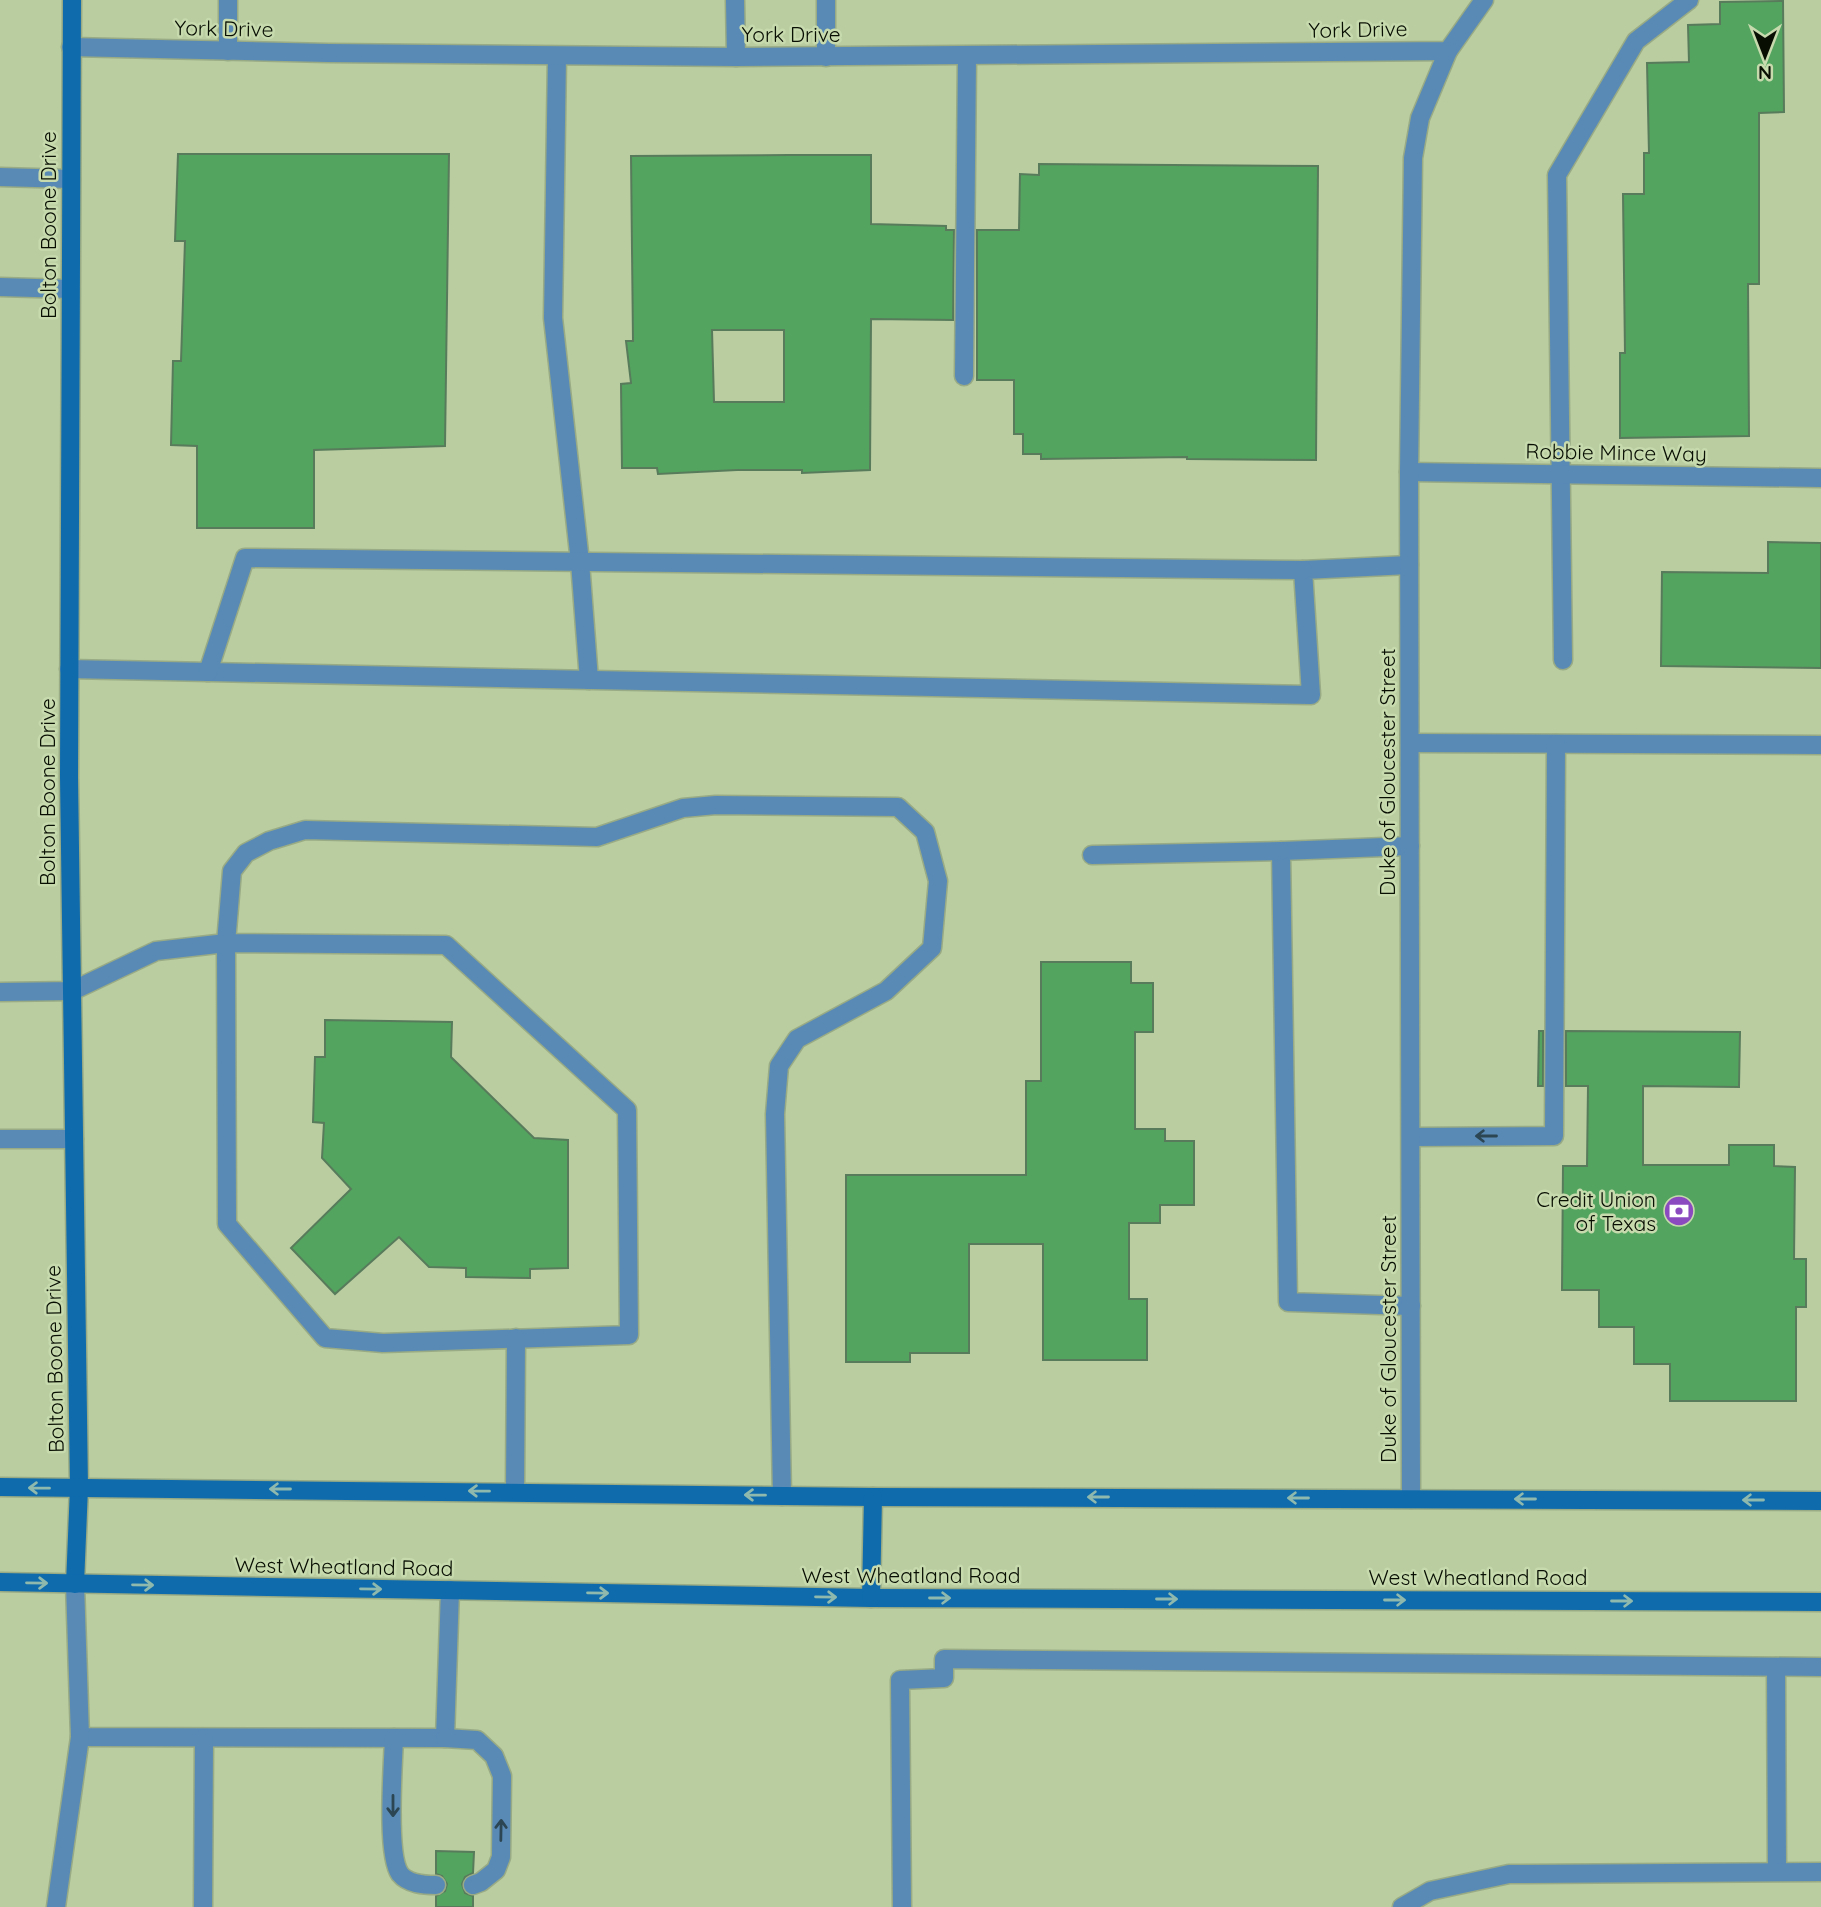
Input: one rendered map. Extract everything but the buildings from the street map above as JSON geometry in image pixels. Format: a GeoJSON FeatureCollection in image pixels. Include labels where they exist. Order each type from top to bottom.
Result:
{"type":"FeatureCollection","features":[{"type":"Feature","properties":{"kind":"main road","name":"Bolton Boone Drive"},"geometry":{"type":"LineString","coordinates":[[72,0],[69,669],[79,1488],[75,1584]]}},
{"type":"Feature","properties":{"kind":"main road"},"geometry":{"type":"LineString","coordinates":[[0,1487],[873,1497],[1821,1501]]}},
{"type":"Feature","properties":{"kind":"main road"},"geometry":{"type":"LineString","coordinates":[[871,1598],[873,1497]]}},
{"type":"Feature","properties":{"kind":"main road","name":"West Wheatland Road"},"geometry":{"type":"LineString","coordinates":[[0,1582],[871,1598],[1821,1602]]}},
{"type":"Feature","properties":{"kind":"street"},"geometry":{"type":"LineString","coordinates":[[228,0],[228,51]]}},
{"type":"Feature","properties":{"kind":"street"},"geometry":{"type":"LineString","coordinates":[[735,0],[736,57]]}},
{"type":"Feature","properties":{"kind":"street"},"geometry":{"type":"LineString","coordinates":[[826,0],[826,57]]}},
{"type":"Feature","properties":{"kind":"street"},"geometry":{"type":"LineString","coordinates":[[1448,51],[1484,0]]}},
{"type":"Feature","properties":{"kind":"street"},"geometry":{"type":"LineString","coordinates":[[1563,660],[1557,175],[1636,41],[1689,0]]}},
{"type":"Feature","properties":{"kind":"street","name":"York Drive"},"geometry":{"type":"LineString","coordinates":[[71,47],[736,57],[1448,51]]}},
{"type":"Feature","properties":{"kind":"street","name":"Duke of Gloucester Street"},"geometry":{"type":"LineString","coordinates":[[1411,1499],[1409,472],[1413,158],[1420,118],[1448,51]]}},
{"type":"Feature","properties":{"kind":"street"},"geometry":{"type":"LineString","coordinates":[[556,56],[553,318],[580,562],[589,680]]}},
{"type":"Feature","properties":{"kind":"street"},"geometry":{"type":"LineString","coordinates":[[964,376],[967,56]]}},
{"type":"Feature","properties":{"kind":"street"},"geometry":{"type":"LineString","coordinates":[[0,177],[71,179]]}},
{"type":"Feature","properties":{"kind":"street"},"geometry":{"type":"LineString","coordinates":[[0,287],[70,289]]}},
{"type":"Feature","properties":{"kind":"street","name":"Robbie Mince Way"},"geometry":{"type":"LineString","coordinates":[[1409,472],[1821,478]]}},
{"type":"Feature","properties":{"kind":"street"},"geometry":{"type":"LineString","coordinates":[[208,672],[245,558],[1303,570],[1409,565]]}},
{"type":"Feature","properties":{"kind":"street"},"geometry":{"type":"LineString","coordinates":[[69,669],[1311,695],[1303,570]]}},
{"type":"Feature","properties":{"kind":"street"},"geometry":{"type":"LineString","coordinates":[[1410,743],[1821,745]]}},
{"type":"Feature","properties":{"kind":"street"},"geometry":{"type":"LineString","coordinates":[[1411,1137],[1554,1136],[1556,744]]}},
{"type":"Feature","properties":{"kind":"street"},"geometry":{"type":"LineString","coordinates":[[0,992],[72,991],[156,951],[226,943],[446,945],[627,1110],[629,1335],[383,1343],[325,1338],[227,1224],[226,943],[232,872],[246,853],[269,841],[305,830],[597,837],[683,808],[716,805],[898,807],[925,832],[939,881],[932,948],[886,991],[797,1039],[779,1066],[775,1114],[782,1496]]}},
{"type":"Feature","properties":{"kind":"street"},"geometry":{"type":"LineString","coordinates":[[1092,855],[1410,846]]}},
{"type":"Feature","properties":{"kind":"street"},"geometry":{"type":"LineString","coordinates":[[1281,851],[1288,1302],[1411,1306]]}},
{"type":"Feature","properties":{"kind":"street"},"geometry":{"type":"LineString","coordinates":[[0,1139],[74,1139]]}},
{"type":"Feature","properties":{"kind":"street"},"geometry":{"type":"LineString","coordinates":[[515,1492],[516,1338]]}},
{"type":"Feature","properties":{"kind":"street"},"geometry":{"type":"LineString","coordinates":[[55,1907],[80,1737],[75,1584]]}},
{"type":"Feature","properties":{"kind":"street"},"geometry":{"type":"LineString","coordinates":[[445,1738],[450,1590]]}},
{"type":"Feature","properties":{"kind":"street"},"geometry":{"type":"LineString","coordinates":[[902,1907],[900,1680],[944,1678],[944,1659],[1821,1667]]}},
{"type":"Feature","properties":{"kind":"street"},"geometry":{"type":"LineString","coordinates":[[1776,1667],[1777,1871]]}},
{"type":"Feature","properties":{"kind":"street"},"geometry":{"type":"LineString","coordinates":[[80,1737],[477,1740],[494,1756],[502,1776],[501,1857],[496,1870],[473,1885]]}},
{"type":"Feature","properties":{"kind":"street"},"geometry":{"type":"LineString","coordinates":[[203,1907],[204,1738]]}},
{"type":"Feature","properties":{"kind":"street"},"geometry":{"type":"LineString","coordinates":[[394,1738],[393,1856],[401,1875],[416,1884],[436,1885]]}},
{"type":"Feature","properties":{"kind":"street"},"geometry":{"type":"LineString","coordinates":[[1402,1907],[1430,1891],[1509,1874],[1821,1872]]}},
{"type":"Feature","properties":{"kind":"place","name":"Credit Union of Texas"},"geometry":{"type":"Point","coordinates":[1679,1211]}}]}
